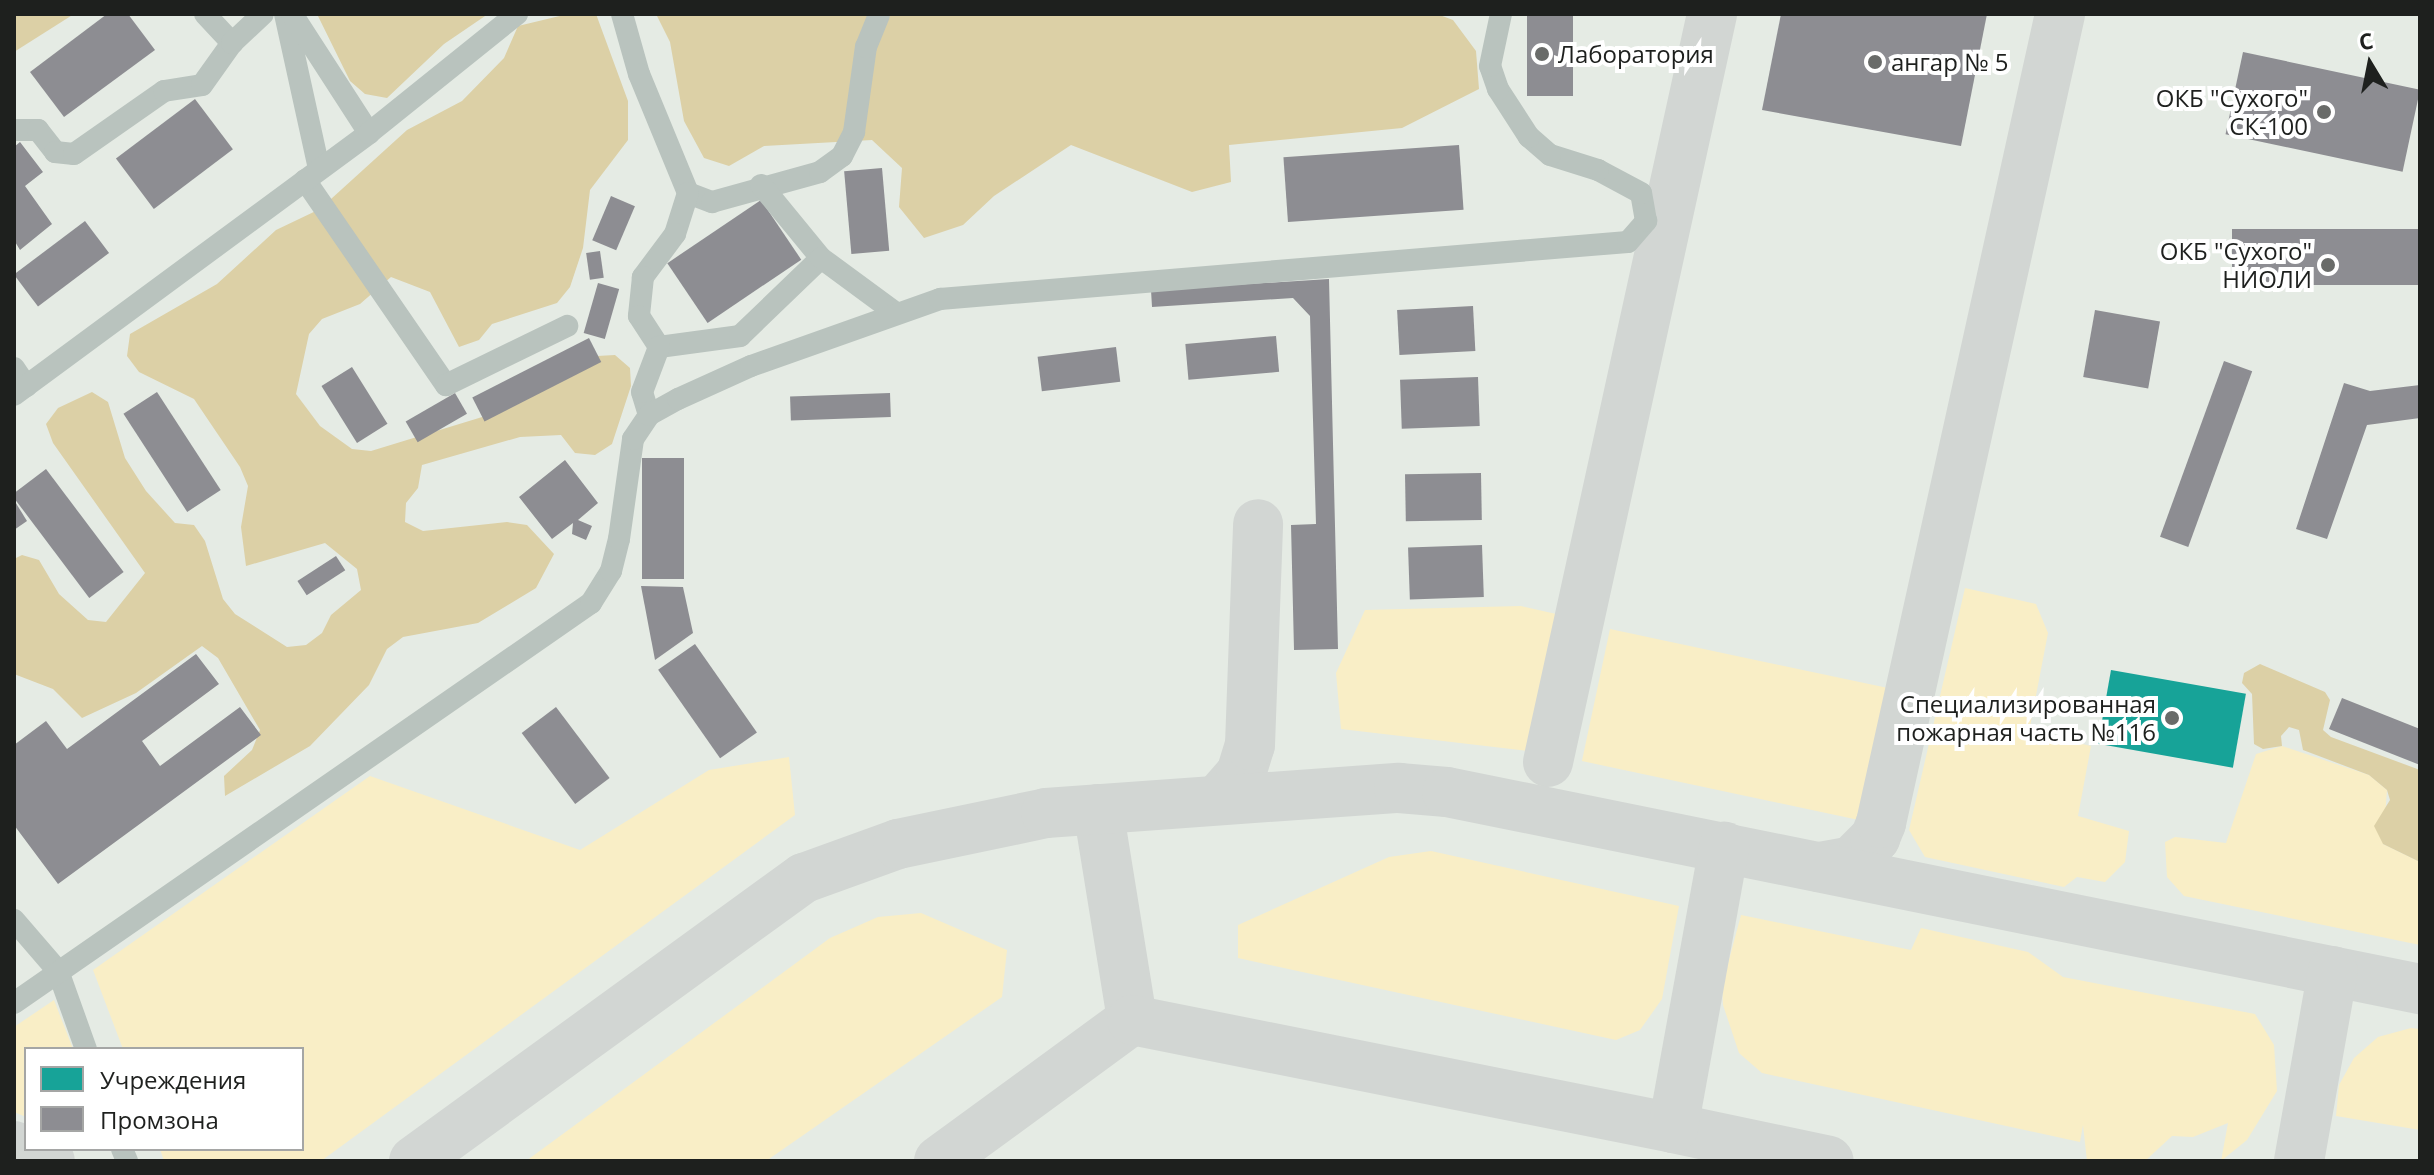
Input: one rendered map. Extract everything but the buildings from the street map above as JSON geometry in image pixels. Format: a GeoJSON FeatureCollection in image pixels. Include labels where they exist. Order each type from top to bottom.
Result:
{"type":"FeatureCollection","features":[{"type":"Feature","properties":{"kind":"lane"},"geometry":{"type":"LineString","coordinates":[[205,14],[232,43]]}},
{"type":"Feature","properties":{"kind":"lane"},"geometry":{"type":"LineString","coordinates":[[14,130],[38,130],[55,152],[74,154],[164,91],[202,85],[232,43],[263,14]]}},
{"type":"Feature","properties":{"kind":"lane"},"geometry":{"type":"LineString","coordinates":[[285,14],[312,174],[446,385],[567,326]]}},
{"type":"Feature","properties":{"kind":"lane"},"geometry":{"type":"LineString","coordinates":[[292,14],[369,133]]}},
{"type":"Feature","properties":{"kind":"lane"},"geometry":{"type":"LineString","coordinates":[[18,383],[369,133],[517,14]]}},
{"type":"Feature","properties":{"kind":"lane"},"geometry":{"type":"LineString","coordinates":[[622,14],[639,74],[688,193],[675,234],[643,277],[639,316],[659,347]]}},
{"type":"Feature","properties":{"kind":"lane"},"geometry":{"type":"LineString","coordinates":[[688,193],[712,202],[761,185],[820,172],[842,156],[854,132],[866,47],[879,14]]}},
{"type":"Feature","properties":{"kind":"lane"},"geometry":{"type":"LineString","coordinates":[[14,1003],[591,603],[611,571],[624,475],[633,439],[649,415],[751,366],[896,313],[979,293],[1628,242],[1646,221],[1641,193],[1598,170],[1550,155],[1529,137],[1498,89],[1490,66],[1501,14]]}},
{"type":"Feature","properties":{"kind":"lane"},"geometry":{"type":"LineString","coordinates":[[761,185],[821,258],[896,313]]}},
{"type":"Feature","properties":{"kind":"lane"},"geometry":{"type":"LineString","coordinates":[[659,347],[740,336],[821,258]]}},
{"type":"Feature","properties":{"kind":"lane"},"geometry":{"type":"LineString","coordinates":[[740,336],[751,366]]}},
{"type":"Feature","properties":{"kind":"lane"},"geometry":{"type":"LineString","coordinates":[[649,415],[642,392],[659,347]]}},
{"type":"Feature","properties":{"kind":"lane"},"geometry":{"type":"LineString","coordinates":[[14,920],[58,971],[85,1047]]}},
{"type":"Feature","properties":{"kind":"shaded area"},"geometry":{"type":"Polygon","coordinates":[[[14,14],[2420,14],[2420,1161],[14,1161],[14,14]]]}},
{"type":"Feature","properties":{"kind":"shaded area"},"geometry":{"type":"Polygon","coordinates":[[[14,14],[74,14],[14,52],[14,14]]]}},
{"type":"Feature","properties":{"kind":"shaded area"},"geometry":{"type":"Polygon","coordinates":[[[317,14],[488,14],[444,44],[387,98],[365,94],[350,81],[317,14]]]}},
{"type":"Feature","properties":{"kind":"shaded area"},"geometry":{"type":"Polygon","coordinates":[[[568,14],[596,14],[628,101],[628,140],[590,190],[583,248],[570,287],[557,303],[492,324],[479,340],[459,347],[430,292],[391,277],[360,304],[322,319],[309,334],[296,394],[320,426],[352,449],[371,451],[492,414],[583,370],[597,356],[615,355],[630,368],[631,386],[612,444],[595,455],[575,453],[561,435],[520,437],[422,465],[418,488],[406,503],[405,522],[423,531],[507,522],[527,525],[554,554],[536,588],[478,623],[403,637],[387,649],[369,685],[310,746],[225,796],[224,776],[252,750],[260,730],[218,658],[202,646],[136,693],[82,718],[53,689],[14,674],[14,559],[22,555],[39,560],[59,594],[88,620],[106,622],[145,573],[53,443],[46,424],[58,408],[92,392],[108,402],[125,458],[146,491],[175,523],[194,525],[205,541],[223,599],[235,614],[287,647],[306,645],[322,633],[331,615],[361,590],[357,569],[325,543],[246,566],[241,527],[248,486],[240,467],[194,399],[139,372],[127,356],[130,334],[217,284],[276,230],[320,209],[407,130],[462,101],[504,58],[518,26],[568,14]]]}},
{"type":"Feature","properties":{"kind":"shaded area"},"geometry":{"type":"Polygon","coordinates":[[[656,14],[1437,14],[1453,20],[1476,51],[1479,89],[1402,128],[1229,145],[1231,182],[1192,192],[1071,145],[994,196],[963,225],[924,238],[899,207],[902,168],[872,140],[764,146],[729,166],[704,158],[684,121],[670,42],[656,14]]]}},
{"type":"Feature","properties":{"kind":"shaded area"},"geometry":{"type":"Polygon","coordinates":[[[1965,588],[2036,604],[2048,633],[2029,732],[2091,746],[2078,816],[2129,831],[2125,862],[2105,882],[2077,877],[2064,887],[1925,857],[1909,830],[1965,588]]]}},
{"type":"Feature","properties":{"kind":"shaded area"},"geometry":{"type":"Polygon","coordinates":[[[1521,606],[1574,618],[1544,753],[1341,729],[1336,673],[1365,610],[1521,606]]]}},
{"type":"Feature","properties":{"kind":"shaded area"},"geometry":{"type":"Polygon","coordinates":[[[1610,629],[1899,690],[1870,822],[1582,761],[1610,629]]]}},
{"type":"Feature","properties":{"kind":"shaded area"},"geometry":{"type":"Polygon","coordinates":[[[2260,664],[2325,692],[2330,700],[2323,730],[2331,737],[2420,770],[2420,862],[2383,844],[2374,826],[2390,800],[2387,790],[2369,775],[2303,750],[2299,730],[2289,727],[2281,736],[2282,746],[2263,749],[2254,744],[2252,694],[2242,683],[2244,673],[2260,664]]]}},
{"type":"Feature","properties":{"kind":"shaded area"},"geometry":{"type":"Polygon","coordinates":[[[2282,746],[2369,775],[2387,790],[2383,844],[2420,862],[2420,945],[2184,896],[2167,877],[2165,842],[2175,837],[2226,843],[2256,754],[2282,746]]]}},
{"type":"Feature","properties":{"kind":"shaded area"},"geometry":{"type":"Polygon","coordinates":[[[789,757],[795,815],[321,1161],[164,1161],[161,1151],[304,1151],[304,1047],[122,1047],[93,970],[370,776],[580,850],[709,770],[789,757]]]}},
{"type":"Feature","properties":{"kind":"shaded area"},"geometry":{"type":"Polygon","coordinates":[[[1431,851],[1679,906],[1662,999],[1640,1030],[1616,1040],[1238,958],[1238,925],[1389,857],[1431,851]]]}},
{"type":"Feature","properties":{"kind":"shaded area"},"geometry":{"type":"Polygon","coordinates":[[[921,913],[1007,950],[1002,997],[766,1161],[526,1161],[830,938],[878,917],[921,913]]]}},
{"type":"Feature","properties":{"kind":"shaded area"},"geometry":{"type":"Polygon","coordinates":[[[1741,915],[1911,950],[1921,928],[2028,952],[2063,977],[2255,1014],[2274,1045],[2277,1091],[2247,1140],[2221,1161],[2228,1123],[2193,1137],[2172,1136],[2145,1161],[2087,1161],[2083,1125],[2080,1142],[1762,1073],[1739,1053],[1723,1005],[1722,986],[1741,915]]]}},
{"type":"Feature","properties":{"kind":"shaded area"},"geometry":{"type":"Polygon","coordinates":[[[54,1000],[72,1047],[24,1047],[24,1116],[14,1112],[14,1027],[54,1000]]]}},
{"type":"Feature","properties":{"kind":"shaded area"},"geometry":{"type":"Polygon","coordinates":[[[2411,1028],[2420,1029],[2420,1130],[2336,1116],[2339,1085],[2354,1058],[2378,1037],[2411,1028]]]}},
{"type":"Feature","properties":{"kind":"taxiway"},"geometry":{"type":"LineString","coordinates":[[1548,762],[1712,14]]}},
{"type":"Feature","properties":{"kind":"taxiway"},"geometry":{"type":"LineString","coordinates":[[1819,867],[1852,861],[1875,838],[1881,823],[2060,14]]}},
{"type":"Feature","properties":{"kind":"taxiway"},"geometry":{"type":"LineString","coordinates":[[1218,800],[1241,774],[1250,745],[1258,524]]}},
{"type":"Feature","properties":{"kind":"taxiway"},"geometry":{"type":"LineString","coordinates":[[414,1161],[804,878],[898,844],[1046,813],[1399,788],[1447,792],[2420,989]]}},
{"type":"Feature","properties":{"kind":"taxiway"},"geometry":{"type":"LineString","coordinates":[[1098,809],[1132,1020]]}},
{"type":"Feature","properties":{"kind":"taxiway"},"geometry":{"type":"LineString","coordinates":[[939,1161],[1132,1020],[1673,1128],[1724,847]]}},
{"type":"Feature","properties":{"kind":"taxiway"},"geometry":{"type":"LineString","coordinates":[[2299,1161],[2333,971]]}},
{"type":"Feature","properties":{"kind":"taxiway"},"geometry":{"type":"LineString","coordinates":[[1673,1128],[1829,1161]]}},
{"type":"Feature","properties":{"kind":"taxiway"},"geometry":{"type":"LineString","coordinates":[[14,1146],[24,1150]]}},
{"type":"Feature","properties":{"kind":"taxiway"},"geometry":{"type":"LineString","coordinates":[[26,1151],[50,1161]]}},
{"type":"Feature","properties":{"kind":"place","name":"Лаборатория"},"geometry":{"type":"Point","coordinates":[1542,54]}},
{"type":"Feature","properties":{"kind":"place","name":"ангар № 5"},"geometry":{"type":"Point","coordinates":[1875,62]}},
{"type":"Feature","properties":{"kind":"place","name":"ОКБ \"Сухого\" СК-100"},"geometry":{"type":"Point","coordinates":[2324,112]}},
{"type":"Feature","properties":{"kind":"place","name":"ОКБ \"Сухого\" НИОЛИ"},"geometry":{"type":"Point","coordinates":[2328,265]}},
{"type":"Feature","properties":{"kind":"place","name":"Специализированная пожарная часть №116"},"geometry":{"type":"Point","coordinates":[2172,718]}}]}
